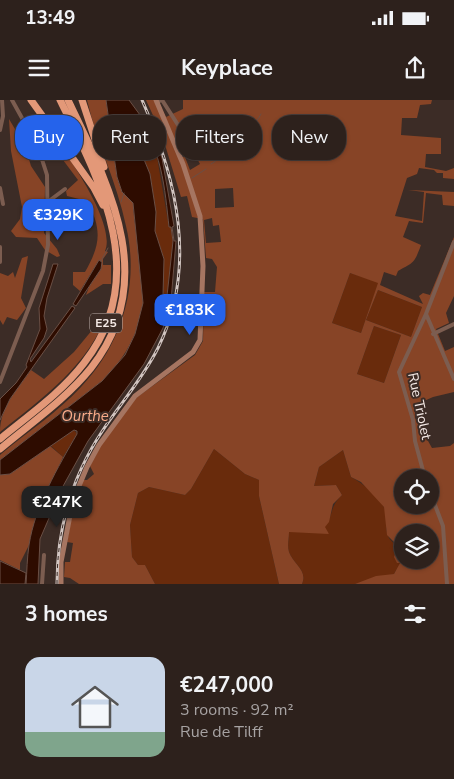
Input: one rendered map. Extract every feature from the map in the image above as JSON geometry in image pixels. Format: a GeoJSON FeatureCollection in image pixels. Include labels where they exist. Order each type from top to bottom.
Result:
{"type":"FeatureCollection","features":[{"type":"Feature","properties":{"kind":"highway"},"geometry":{"type":"LineString","coordinates":[[31,100],[74,160],[111,219]]}},
{"type":"Feature","properties":{"kind":"highway","name":"E25"},"geometry":{"type":"LineString","coordinates":[[0,439],[67,382],[96,345],[110,312],[116,285],[116,247],[111,219],[96,178],[60,100]]}},
{"type":"Feature","properties":{"kind":"highway","name":"E25"},"geometry":{"type":"LineString","coordinates":[[0,449],[57,402],[83,377],[97,360],[114,326],[124,288],[125,258],[120,221],[108,185],[68,100]]}},
{"type":"Feature","properties":{"kind":"highway"},"geometry":{"type":"LineString","coordinates":[[82,100],[105,169],[108,185]]}},
{"type":"Feature","properties":{"kind":"main road"},"geometry":{"type":"LineString","coordinates":[[62,584],[62,562],[73,500],[99,445],[135,396],[193,352],[200,340],[203,258],[200,216],[183,164],[157,101]]}},
{"type":"Feature","properties":{"kind":"street"},"geometry":{"type":"LineString","coordinates":[[0,130],[3,116],[2,100]]}},
{"type":"Feature","properties":{"kind":"street"},"geometry":{"type":"LineString","coordinates":[[0,382],[45,263],[48,245],[49,201],[47,174],[38,147],[12,100]]}},
{"type":"Feature","properties":{"kind":"street"},"geometry":{"type":"LineString","coordinates":[[157,101],[162,100],[176,122]]}},
{"type":"Feature","properties":{"kind":"street"},"geometry":{"type":"LineString","coordinates":[[0,188],[3,204]]}},
{"type":"Feature","properties":{"kind":"street"},"geometry":{"type":"LineString","coordinates":[[49,201],[65,189]]}},
{"type":"Feature","properties":{"kind":"street","name":"Rue Triolet"},"geometry":{"type":"LineString","coordinates":[[422,469],[415,442],[413,420],[399,372],[416,339],[454,242]]}},
{"type":"Feature","properties":{"kind":"street"},"geometry":{"type":"LineString","coordinates":[[0,262],[1,249]]}},
{"type":"Feature","properties":{"kind":"street"},"geometry":{"type":"LineString","coordinates":[[426,314],[454,379]]}},
{"type":"Feature","properties":{"kind":"street"},"geometry":{"type":"LineString","coordinates":[[434,334],[454,324]]}},
{"type":"Feature","properties":{"kind":"street"},"geometry":{"type":"LineString","coordinates":[[438,514],[443,526],[447,584]]}},
{"type":"Feature","properties":{"kind":"street"},"geometry":{"type":"LineString","coordinates":[[42,584],[44,555]]}},
{"type":"Feature","properties":{"kind":"shaded area"},"geometry":{"type":"Polygon","coordinates":[[[87,100],[106,100],[108,115],[93,115],[93,121],[87,100]]]}},
{"type":"Feature","properties":{"kind":"shaded area"},"geometry":{"type":"Polygon","coordinates":[[[146,100],[157,100],[165,115],[153,115],[146,100]]]}},
{"type":"Feature","properties":{"kind":"shaded area"},"geometry":{"type":"Polygon","coordinates":[[[183,100],[432,100],[431,104],[420,105],[417,118],[402,118],[401,135],[441,138],[441,154],[426,154],[425,167],[446,171],[454,168],[454,179],[443,178],[443,173],[437,173],[434,170],[419,168],[417,174],[407,178],[395,216],[422,221],[424,192],[408,190],[454,192],[454,206],[443,205],[442,195],[426,193],[423,223],[409,221],[403,237],[421,245],[417,256],[410,264],[398,271],[396,276],[384,272],[380,285],[423,304],[419,296],[423,293],[430,295],[454,237],[454,296],[446,313],[449,323],[436,329],[445,351],[454,347],[454,392],[433,397],[415,405],[415,418],[432,448],[450,446],[454,443],[454,584],[355,584],[376,576],[394,574],[397,569],[439,569],[439,524],[394,524],[394,542],[387,535],[384,507],[361,482],[351,477],[343,450],[319,467],[314,486],[336,485],[342,495],[333,504],[329,522],[325,527],[329,534],[289,532],[289,552],[302,571],[302,584],[279,584],[259,496],[259,480],[245,474],[214,449],[191,489],[185,495],[149,487],[138,493],[130,525],[132,557],[138,565],[145,565],[155,584],[79,584],[70,578],[64,577],[65,562],[70,562],[73,543],[67,542],[75,500],[83,480],[87,480],[94,474],[90,466],[103,442],[136,398],[195,355],[203,341],[204,292],[215,292],[217,267],[212,259],[206,258],[203,219],[192,217],[187,196],[181,197],[166,148],[166,117],[183,109],[183,100]],[[233,188],[215,189],[215,208],[234,207],[233,188]],[[212,218],[204,220],[206,243],[221,242],[219,225],[213,226],[212,218]],[[350,273],[332,323],[361,333],[378,283],[350,273]],[[378,290],[366,320],[411,337],[422,307],[378,290]],[[374,326],[357,374],[384,383],[401,335],[374,326]]]}},
{"type":"Feature","properties":{"kind":"shaded area"},"geometry":{"type":"Polygon","coordinates":[[[9,119],[15,129],[15,160],[29,160],[45,187],[44,233],[57,249],[60,256],[57,257],[45,250],[37,238],[16,237],[11,231],[20,219],[22,207],[11,151],[9,119]]]}},
{"type":"Feature","properties":{"kind":"shaded area"},"geometry":{"type":"Polygon","coordinates":[[[63,160],[70,160],[83,180],[103,220],[107,237],[105,251],[108,252],[103,259],[103,265],[111,265],[111,284],[103,284],[86,295],[99,260],[80,291],[73,285],[73,272],[85,272],[97,245],[98,236],[95,220],[87,201],[67,196],[66,191],[78,180],[63,160]]]}},
{"type":"Feature","properties":{"kind":"shaded area"},"geometry":{"type":"Polygon","coordinates":[[[106,160],[115,160],[122,192],[133,203],[144,292],[141,315],[134,336],[117,365],[102,381],[0,460],[0,455],[62,405],[81,387],[107,352],[117,333],[129,292],[131,270],[130,248],[118,194],[106,160]]]}},
{"type":"Feature","properties":{"kind":"shaded area"},"geometry":{"type":"Polygon","coordinates":[[[144,160],[158,160],[173,241],[167,297],[163,295],[164,259],[155,231],[156,212],[150,174],[144,160]]]}},
{"type":"Feature","properties":{"kind":"shaded area"},"geometry":{"type":"Polygon","coordinates":[[[28,256],[21,298],[26,308],[17,320],[7,317],[3,325],[0,320],[0,273],[8,276],[13,272],[15,278],[22,258],[28,256]]]}},
{"type":"Feature","properties":{"kind":"shaded area"},"geometry":{"type":"Polygon","coordinates":[[[350,273],[379,282],[361,333],[332,323],[350,273]]]}},
{"type":"Feature","properties":{"kind":"shaded area"},"geometry":{"type":"Polygon","coordinates":[[[378,290],[422,307],[411,337],[366,320],[378,290]]]}},
{"type":"Feature","properties":{"kind":"shaded area"},"geometry":{"type":"Polygon","coordinates":[[[107,312],[99,331],[77,364],[48,393],[0,432],[6,407],[31,370],[44,379],[74,352],[107,312]]]}},
{"type":"Feature","properties":{"kind":"shaded area"},"geometry":{"type":"Polygon","coordinates":[[[374,326],[401,335],[384,383],[357,374],[374,326]]]}},
{"type":"Feature","properties":{"kind":"shaded area"},"geometry":{"type":"Polygon","coordinates":[[[74,430],[77,434],[63,457],[51,446],[74,430]]]}},
{"type":"Feature","properties":{"kind":"shaded area"},"geometry":{"type":"Polygon","coordinates":[[[50,446],[63,457],[38,513],[29,545],[20,563],[20,570],[0,560],[0,475],[10,474],[50,446]]]}},
{"type":"Feature","properties":{"kind":"shaded area"},"geometry":{"type":"Polygon","coordinates":[[[214,449],[245,474],[259,480],[259,496],[279,584],[155,584],[145,565],[138,565],[132,557],[130,525],[138,493],[149,487],[185,495],[191,489],[214,449]]]}},
{"type":"Feature","properties":{"kind":"shaded area"},"geometry":{"type":"Polygon","coordinates":[[[343,450],[351,477],[378,498],[386,513],[387,533],[394,543],[394,569],[397,569],[394,574],[355,584],[302,584],[302,571],[288,550],[289,531],[324,527],[335,504],[342,495],[336,485],[314,486],[319,467],[343,450]]]}},
{"type":"Feature","properties":{"kind":"water","name":"Ourthe"},"geometry":{"type":"Polygon","coordinates":[[[106,100],[129,100],[140,115],[108,115],[106,100]]]}},
{"type":"Feature","properties":{"kind":"water","name":"Ourthe"},"geometry":{"type":"Polygon","coordinates":[[[115,160],[144,160],[150,174],[156,212],[155,231],[164,259],[163,295],[167,296],[173,241],[158,160],[162,160],[174,226],[172,227],[174,241],[176,241],[171,301],[163,328],[144,364],[88,441],[62,488],[40,539],[38,584],[26,584],[29,545],[36,516],[48,487],[77,431],[74,430],[10,474],[0,475],[0,460],[102,381],[125,355],[135,334],[143,303],[133,203],[122,192],[115,160]]]}},
{"type":"Feature","properties":{"kind":"water"},"geometry":{"type":"Polygon","coordinates":[[[99,260],[102,262],[101,269],[76,306],[73,304],[99,260]]]}},
{"type":"Feature","properties":{"kind":"water"},"geometry":{"type":"Polygon","coordinates":[[[53,264],[58,264],[47,298],[44,316],[47,329],[44,338],[30,359],[31,362],[72,306],[75,308],[10,399],[0,420],[0,399],[16,383],[27,367],[26,365],[40,329],[39,308],[53,264]]]}},
{"type":"Feature","properties":{"kind":"water"},"geometry":{"type":"Polygon","coordinates":[[[0,561],[26,573],[25,584],[0,584],[0,561]]]}},
{"type":"Feature","properties":{"kind":"waterway"},"geometry":{"type":"LineString","coordinates":[[211,164],[238,141],[261,114]]}},
{"type":"Feature","properties":{"kind":"waterway"},"geometry":{"type":"LineString","coordinates":[[192,178],[206,169]]}},
{"type":"Feature","properties":{"kind":"waterway"},"geometry":{"type":"LineString","coordinates":[[121,202],[124,193]]}},
{"type":"Feature","properties":{"kind":"waterway"},"geometry":{"type":"LineString","coordinates":[[101,261],[108,248]]}},
{"type":"Feature","properties":{"kind":"railway"},"geometry":{"type":"LineString","coordinates":[[57,584],[63,523],[75,484],[92,448],[146,370],[158,348],[170,317],[177,286],[180,255],[178,223],[173,192],[165,161],[142,100]]}},
{"type":"Feature","properties":{"kind":"railway"},"geometry":{"type":"LineString","coordinates":[[205,299],[215,299]]}}]}
